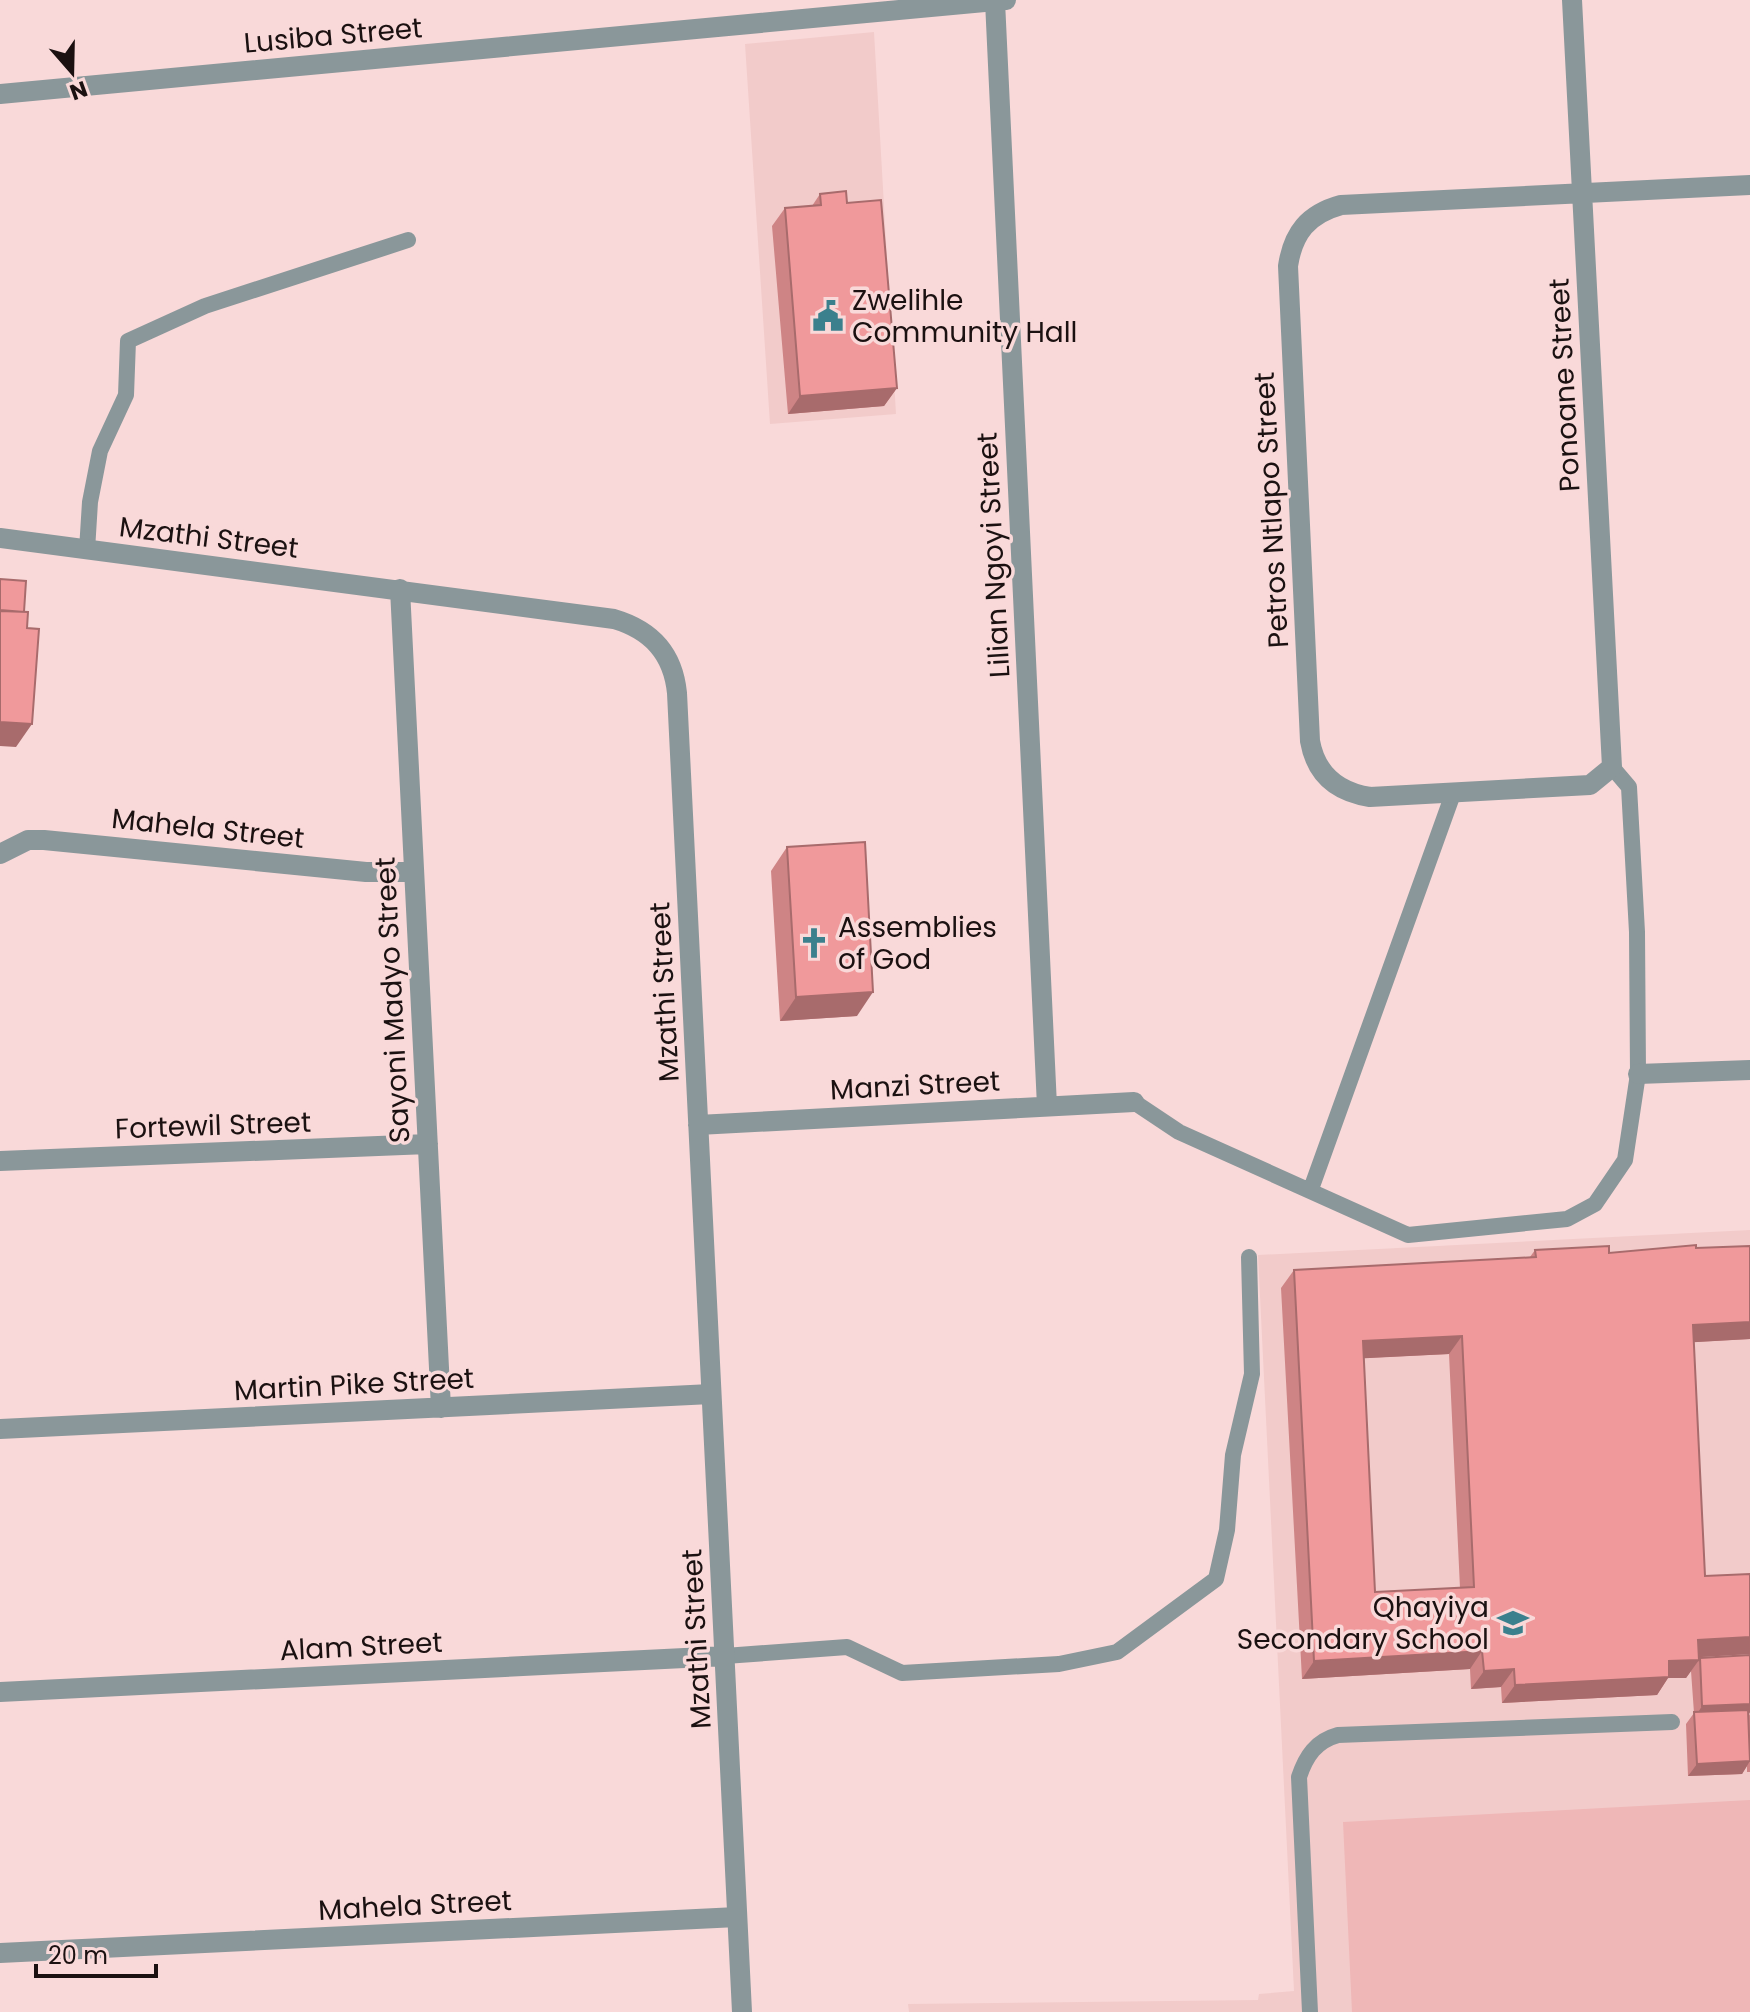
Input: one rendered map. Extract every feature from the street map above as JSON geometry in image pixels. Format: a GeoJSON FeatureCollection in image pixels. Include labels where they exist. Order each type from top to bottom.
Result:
{"type":"FeatureCollection","features":[{"type":"Feature","properties":{"kind":"street","name":"Lusiba Street"},"geometry":{"type":"LineString","coordinates":[[0,94],[1006,0]]}},
{"type":"Feature","properties":{"kind":"street","name":"Ponoane Street"},"geometry":{"type":"LineString","coordinates":[[1572,0],[1612,767]]}},
{"type":"Feature","properties":{"kind":"street","name":"Lilian Ngoyi Street"},"geometry":{"type":"LineString","coordinates":[[995,1],[1047,1106]]}},
{"type":"Feature","properties":{"kind":"street","name":"Petros Ntlapo Street"},"geometry":{"type":"LineString","coordinates":[[1612,767],[1590,785],[1370,797],[1354,795],[1326,778],[1311,751],[1289,282],[1291,247],[1299,231],[1311,218],[1341,205],[1750,185]]}},
{"type":"Feature","properties":{"kind":"street","name":"Mzathi Street"},"geometry":{"type":"LineString","coordinates":[[0,538],[614,619],[649,634],[671,662],[677,693],[742,2012]]}},
{"type":"Feature","properties":{"kind":"street","name":"Sayoni Madyo Street"},"geometry":{"type":"LineString","coordinates":[[400,589],[441,1408]]}},
{"type":"Feature","properties":{"kind":"street","name":"Mahela Street"},"geometry":{"type":"LineString","coordinates":[[0,854],[28,840],[44,840],[366,872],[414,872]]}},
{"type":"Feature","properties":{"kind":"street"},"geometry":{"type":"LineString","coordinates":[[1638,1074],[1750,1070]]}},
{"type":"Feature","properties":{"kind":"street","name":"Manzi Street"},"geometry":{"type":"LineString","coordinates":[[698,1125],[1134,1102]]}},
{"type":"Feature","properties":{"kind":"street","name":"Fortewil Street"},"geometry":{"type":"LineString","coordinates":[[0,1161],[428,1144]]}},
{"type":"Feature","properties":{"kind":"street","name":"Martin Pike Street"},"geometry":{"type":"LineString","coordinates":[[0,1429],[711,1394]]}},
{"type":"Feature","properties":{"kind":"street","name":"Alam Street"},"geometry":{"type":"LineString","coordinates":[[0,1692],[725,1656]]}},
{"type":"Feature","properties":{"kind":"street","name":"Mahela Street"},"geometry":{"type":"LineString","coordinates":[[0,1953],[737,1917]]}},
{"type":"Feature","properties":{"kind":"lane"},"geometry":{"type":"LineString","coordinates":[[87,550],[90,502],[100,451],[126,395],[128,341],[205,306],[408,240]]}},
{"type":"Feature","properties":{"kind":"lane"},"geometry":{"type":"LineString","coordinates":[[1134,1102],[1179,1132],[1311,1189],[1342,1208],[1408,1235],[1567,1219],[1595,1204],[1625,1160],[1638,1074],[1637,932],[1629,787],[1612,767]]}},
{"type":"Feature","properties":{"kind":"lane"},"geometry":{"type":"LineString","coordinates":[[1311,1189],[1454,791]]}},
{"type":"Feature","properties":{"kind":"lane"},"geometry":{"type":"LineString","coordinates":[[725,1656],[847,1647],[902,1673],[1059,1664],[1117,1652],[1216,1579],[1227,1530],[1233,1455],[1252,1374],[1249,1257]]}},
{"type":"Feature","properties":{"kind":"lane"},"geometry":{"type":"LineString","coordinates":[[1310,2012],[1299,1777],[1304,1762],[1320,1743],[1338,1735],[1672,1722]]}},
{"type":"Feature","properties":{"kind":"shaded area"},"geometry":{"type":"Polygon","coordinates":[[[874,32],[896,414],[770,424],[745,44],[874,32]]]}},
{"type":"Feature","properties":{"kind":"shaded area","name":"Qhayiya Secondary School"},"geometry":{"type":"Polygon","coordinates":[[[1750,1230],[1750,2012],[909,2012],[908,2004],[1258,2000],[1259,1994],[1294,1991],[1258,1255],[1750,1230]]]}},
{"type":"Feature","properties":{"kind":"shaded area"},"geometry":{"type":"Polygon","coordinates":[[[1750,1800],[1750,2012],[1352,2012],[1343,1822],[1750,1800]]]}},
{"type":"Feature","properties":{"kind":"building","name":"Zwelihle Community Hall"},"geometry":{"type":"Polygon","coordinates":[[[846,191],[847,203],[881,200],[897,388],[800,396],[785,208],[821,205],[820,194],[846,191]]]}},
{"type":"Feature","properties":{"kind":"building"},"geometry":{"type":"Polygon","coordinates":[[[0,579],[26,581],[24,612],[0,610],[0,579]]]}},
{"type":"Feature","properties":{"kind":"building"},"geometry":{"type":"Polygon","coordinates":[[[0,611],[28,612],[27,628],[39,629],[32,724],[0,722],[0,611]]]}},
{"type":"Feature","properties":{"kind":"building","name":"Assemblies of God"},"geometry":{"type":"Polygon","coordinates":[[[865,842],[873,992],[796,997],[787,847],[865,842]]]}},
{"type":"Feature","properties":{"kind":"building"},"geometry":{"type":"Polygon","coordinates":[[[1696,1245],[1696,1248],[1750,1246],[1750,1322],[1693,1325],[1705,1576],[1750,1574],[1750,1637],[1698,1640],[1699,1660],[1669,1661],[1669,1677],[1515,1685],[1514,1669],[1484,1671],[1482,1651],[1314,1661],[1294,1270],[1536,1257],[1535,1250],[1609,1246],[1609,1253],[1696,1245]],[[1462,1336],[1363,1341],[1375,1592],[1474,1587],[1462,1336]]]}},
{"type":"Feature","properties":{"kind":"building"},"geometry":{"type":"Polygon","coordinates":[[[1750,1655],[1750,1704],[1702,1706],[1700,1658],[1750,1655]]]}},
{"type":"Feature","properties":{"kind":"building"},"geometry":{"type":"Polygon","coordinates":[[[1748,1710],[1750,1761],[1697,1764],[1694,1712],[1748,1710]]]}},
{"type":"Feature","properties":{"kind":"place","name":"Zwelihle Community Hall"},"geometry":{"type":"Point","coordinates":[828,316]}},
{"type":"Feature","properties":{"kind":"place","name":"Assemblies of God"},"geometry":{"type":"Point","coordinates":[814,943]}},
{"type":"Feature","properties":{"kind":"place","name":"Qhayiya Secondary School"},"geometry":{"type":"Point","coordinates":[1513,1623]}}]}
